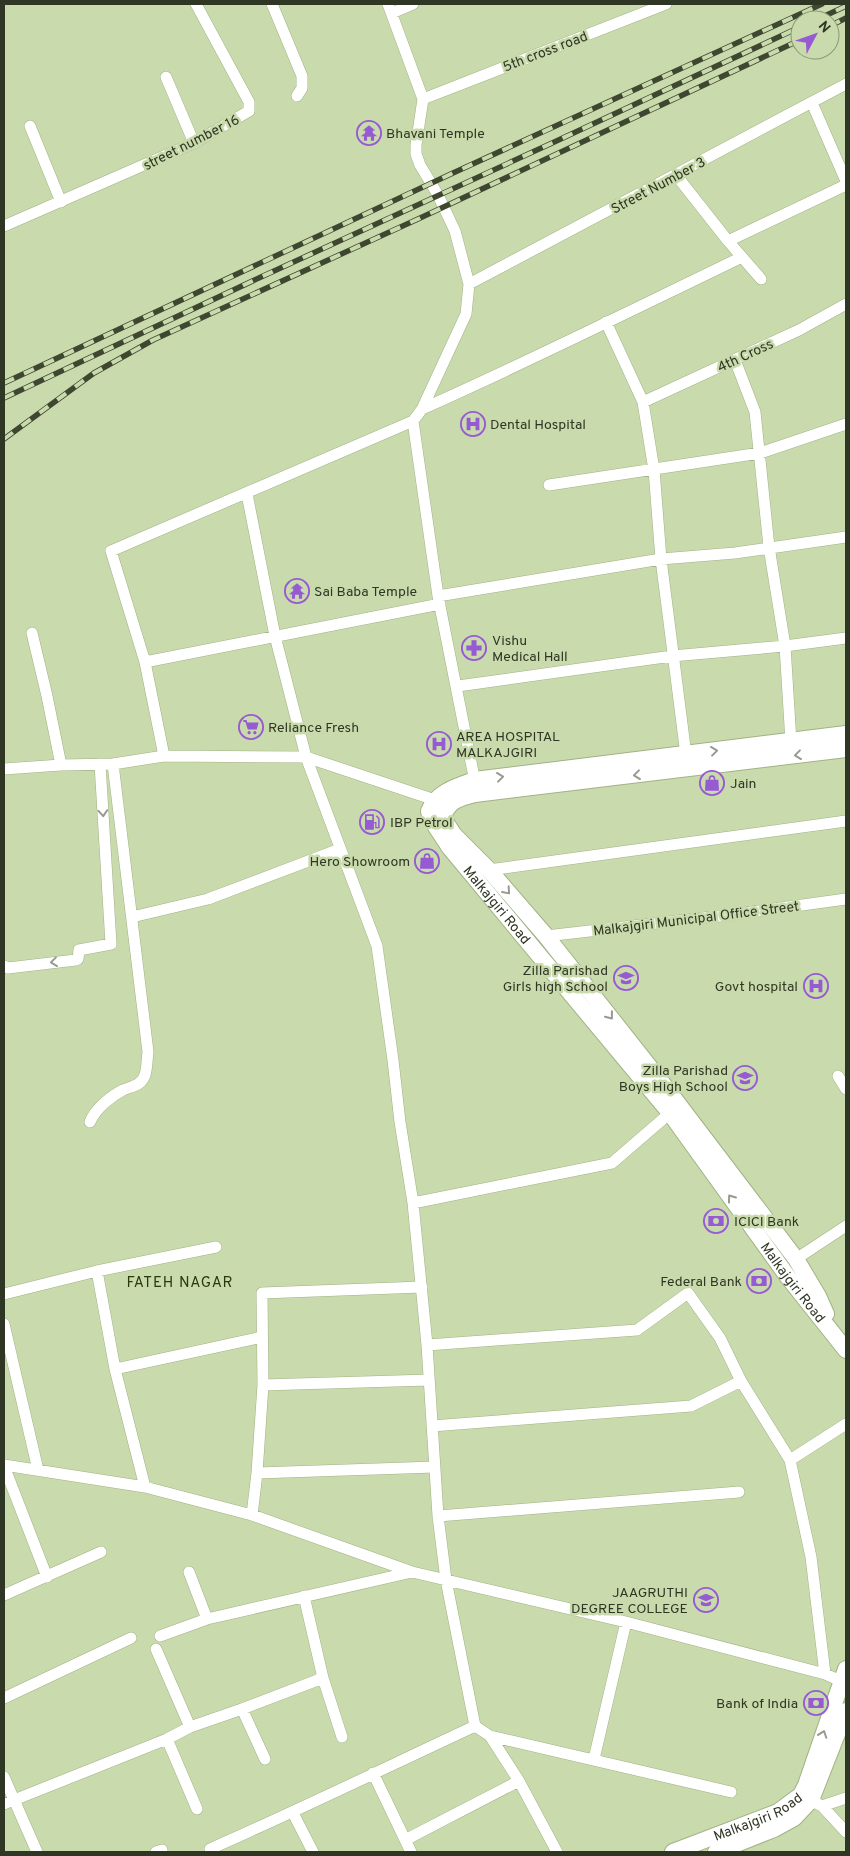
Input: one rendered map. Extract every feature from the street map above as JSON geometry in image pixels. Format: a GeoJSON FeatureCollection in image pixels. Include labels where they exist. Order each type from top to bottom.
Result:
{"type":"FeatureCollection","features":[{"type":"Feature","properties":{"kind":"main road"},"geometry":{"type":"LineString","coordinates":[[442,802],[458,786],[476,787],[744,755],[791,742],[846,734]]}},
{"type":"Feature","properties":{"kind":"main road"},"geometry":{"type":"LineString","coordinates":[[476,787],[686,755],[744,755],[846,749]]}},
{"type":"Feature","properties":{"kind":"main road","name":"Malkajgiri Road"},"geometry":{"type":"LineString","coordinates":[[835,1334],[818,1296],[796,1259],[663,1084],[546,936],[489,870],[454,835],[446,823],[442,802],[429,811],[431,819],[450,848],[670,1113],[788,1277],[846,1350]]}},
{"type":"Feature","properties":{"kind":"main road","name":"Malkajgiri Road"},"geometry":{"type":"LineString","coordinates":[[811,1800],[806,1786],[844,1675]]}},
{"type":"Feature","properties":{"kind":"main road","name":"Malkajgiri Road"},"geometry":{"type":"LineString","coordinates":[[716,1852],[794,1818],[811,1800],[846,1711]]}},
{"type":"Feature","properties":{"kind":"main road","name":"Malkajgiri Road"},"geometry":{"type":"LineString","coordinates":[[673,1852],[811,1800]]}},
{"type":"Feature","properties":{"kind":"street","name":"street number 16"},"geometry":{"type":"LineString","coordinates":[[4,226],[194,143],[247,114],[250,108],[249,102],[196,4]]}},
{"type":"Feature","properties":{"kind":"street"},"geometry":{"type":"LineString","coordinates":[[272,4],[302,76],[302,88],[297,96]]}},
{"type":"Feature","properties":{"kind":"street"},"geometry":{"type":"LineString","coordinates":[[164,756],[145,662],[111,551],[413,421],[422,409],[466,314],[470,284],[455,231],[416,154],[423,99],[390,8],[413,4]]}},
{"type":"Feature","properties":{"kind":"street","name":"5th cross road"},"geometry":{"type":"LineString","coordinates":[[423,99],[666,4]]}},
{"type":"Feature","properties":{"kind":"street"},"geometry":{"type":"LineString","coordinates":[[166,77],[194,143]]}},
{"type":"Feature","properties":{"kind":"street","name":"Street Number 3"},"geometry":{"type":"LineString","coordinates":[[470,284],[846,84]]}},
{"type":"Feature","properties":{"kind":"street"},"geometry":{"type":"LineString","coordinates":[[812,103],[846,181]]}},
{"type":"Feature","properties":{"kind":"street"},"geometry":{"type":"LineString","coordinates":[[30,126],[61,202]]}},
{"type":"Feature","properties":{"kind":"street"},"geometry":{"type":"LineString","coordinates":[[676,176],[761,279]]}},
{"type":"Feature","properties":{"kind":"street"},"geometry":{"type":"LineString","coordinates":[[728,241],[846,185]]}},
{"type":"Feature","properties":{"kind":"street"},"geometry":{"type":"LineString","coordinates":[[422,409],[511,369],[742,258]]}},
{"type":"Feature","properties":{"kind":"street","name":"4th Cross"},"geometry":{"type":"LineString","coordinates":[[643,402],[799,330],[846,304]]}},
{"type":"Feature","properties":{"kind":"street"},"geometry":{"type":"LineString","coordinates":[[606,322],[643,402],[654,470],[661,559],[686,755]]}},
{"type":"Feature","properties":{"kind":"street"},"geometry":{"type":"LineString","coordinates":[[735,360],[755,412],[769,547],[785,646],[791,742]]}},
{"type":"Feature","properties":{"kind":"street"},"geometry":{"type":"LineString","coordinates":[[413,421],[439,600],[458,686],[476,787]]}},
{"type":"Feature","properties":{"kind":"street"},"geometry":{"type":"LineString","coordinates":[[549,485],[760,453],[846,424]]}},
{"type":"Feature","properties":{"kind":"street"},"geometry":{"type":"LineString","coordinates":[[247,494],[275,636],[306,757],[377,946],[400,1122],[413,1203],[427,1344],[438,1516],[446,1580],[475,1726],[490,1736],[731,1792]]}},
{"type":"Feature","properties":{"kind":"street"},"geometry":{"type":"LineString","coordinates":[[145,662],[439,600],[661,559],[735,553],[846,537]]}},
{"type":"Feature","properties":{"kind":"street"},"geometry":{"type":"LineString","coordinates":[[32,633],[61,765]]}},
{"type":"Feature","properties":{"kind":"street"},"geometry":{"type":"LineString","coordinates":[[458,686],[672,656],[785,646],[846,638]]}},
{"type":"Feature","properties":{"kind":"street"},"geometry":{"type":"LineString","coordinates":[[4,769],[113,764],[164,756],[306,757],[442,802]]}},
{"type":"Feature","properties":{"kind":"street"},"geometry":{"type":"LineString","coordinates":[[4,966],[8,968],[76,960],[78,959],[79,950],[111,944],[100,764]]}},
{"type":"Feature","properties":{"kind":"street"},"geometry":{"type":"LineString","coordinates":[[90,1122],[93,1114],[113,1096],[136,1086],[145,1076],[148,1052],[113,764]]}},
{"type":"Feature","properties":{"kind":"street"},"geometry":{"type":"LineString","coordinates":[[489,870],[846,821]]}},
{"type":"Feature","properties":{"kind":"street"},"geometry":{"type":"LineString","coordinates":[[132,917],[208,899],[340,849]]}},
{"type":"Feature","properties":{"kind":"street","name":"Malkajgiri Municipal Office Street"},"geometry":{"type":"LineString","coordinates":[[546,936],[729,915],[846,898]]}},
{"type":"Feature","properties":{"kind":"street"},"geometry":{"type":"LineString","coordinates":[[838,1076],[846,1089]]}},
{"type":"Feature","properties":{"kind":"street"},"geometry":{"type":"LineString","coordinates":[[413,1203],[612,1163],[670,1113]]}},
{"type":"Feature","properties":{"kind":"street"},"geometry":{"type":"LineString","coordinates":[[796,1259],[846,1226]]}},
{"type":"Feature","properties":{"kind":"street"},"geometry":{"type":"LineString","coordinates":[[4,1294],[97,1271],[216,1247]]}},
{"type":"Feature","properties":{"kind":"street"},"geometry":{"type":"LineString","coordinates":[[97,1271],[115,1369],[145,1487]]}},
{"type":"Feature","properties":{"kind":"street"},"geometry":{"type":"LineString","coordinates":[[252,1515],[263,1385],[262,1294],[422,1287]]}},
{"type":"Feature","properties":{"kind":"street"},"geometry":{"type":"LineString","coordinates":[[427,1344],[637,1330],[688,1294],[720,1338],[741,1382],[790,1460],[811,1557],[825,1674]]}},
{"type":"Feature","properties":{"kind":"street"},"geometry":{"type":"LineString","coordinates":[[4,1324],[38,1470]]}},
{"type":"Feature","properties":{"kind":"street"},"geometry":{"type":"LineString","coordinates":[[115,1369],[262,1337]]}},
{"type":"Feature","properties":{"kind":"street"},"geometry":{"type":"LineString","coordinates":[[263,1385],[429,1380]]}},
{"type":"Feature","properties":{"kind":"street"},"geometry":{"type":"LineString","coordinates":[[432,1426],[691,1406],[741,1382]]}},
{"type":"Feature","properties":{"kind":"street"},"geometry":{"type":"LineString","coordinates":[[790,1460],[846,1424]]}},
{"type":"Feature","properties":{"kind":"street"},"geometry":{"type":"LineString","coordinates":[[47,1577],[4,1465],[145,1487],[252,1515],[412,1572],[626,1622],[825,1674],[844,1675]]}},
{"type":"Feature","properties":{"kind":"street"},"geometry":{"type":"LineString","coordinates":[[257,1473],[435,1467]]}},
{"type":"Feature","properties":{"kind":"street"},"geometry":{"type":"LineString","coordinates":[[438,1516],[739,1492]]}},
{"type":"Feature","properties":{"kind":"street"},"geometry":{"type":"LineString","coordinates":[[4,1595],[101,1552]]}},
{"type":"Feature","properties":{"kind":"street"},"geometry":{"type":"LineString","coordinates":[[189,1572],[207,1619]]}},
{"type":"Feature","properties":{"kind":"street"},"geometry":{"type":"LineString","coordinates":[[160,1636],[207,1619],[412,1572]]}},
{"type":"Feature","properties":{"kind":"street"},"geometry":{"type":"LineString","coordinates":[[304,1596],[323,1678],[342,1737]]}},
{"type":"Feature","properties":{"kind":"street"},"geometry":{"type":"LineString","coordinates":[[594,1759],[626,1622]]}},
{"type":"Feature","properties":{"kind":"street"},"geometry":{"type":"LineString","coordinates":[[4,1698],[131,1638]]}},
{"type":"Feature","properties":{"kind":"street"},"geometry":{"type":"LineString","coordinates":[[156,1649],[190,1727]]}},
{"type":"Feature","properties":{"kind":"street"},"geometry":{"type":"LineString","coordinates":[[8,1801],[167,1739],[190,1727],[323,1678]]}},
{"type":"Feature","properties":{"kind":"street"},"geometry":{"type":"LineString","coordinates":[[242,1709],[265,1759]]}},
{"type":"Feature","properties":{"kind":"street"},"geometry":{"type":"LineString","coordinates":[[212,1852],[210,1849],[293,1813],[373,1773],[475,1726]]}},
{"type":"Feature","properties":{"kind":"street"},"geometry":{"type":"LineString","coordinates":[[490,1736],[519,1780],[557,1852]]}},
{"type":"Feature","properties":{"kind":"street"},"geometry":{"type":"LineString","coordinates":[[167,1739],[197,1809]]}},
{"type":"Feature","properties":{"kind":"street"},"geometry":{"type":"LineString","coordinates":[[373,1773],[411,1852]]}},
{"type":"Feature","properties":{"kind":"street"},"geometry":{"type":"LineString","coordinates":[[4,1777],[8,1801],[37,1852]]}},
{"type":"Feature","properties":{"kind":"street"},"geometry":{"type":"LineString","coordinates":[[405,1840],[519,1780]]}},
{"type":"Feature","properties":{"kind":"street"},"geometry":{"type":"LineString","coordinates":[[811,1800],[846,1798]]}},
{"type":"Feature","properties":{"kind":"street"},"geometry":{"type":"LineString","coordinates":[[811,1800],[846,1832]]}},
{"type":"Feature","properties":{"kind":"street"},"geometry":{"type":"LineString","coordinates":[[293,1813],[313,1852]]}},
{"type":"Feature","properties":{"kind":"railway"},"geometry":{"type":"LineString","coordinates":[[4,383],[453,173],[822,4]]}},
{"type":"Feature","properties":{"kind":"railway"},"geometry":{"type":"LineString","coordinates":[[837,10],[846,6]]}},
{"type":"Feature","properties":{"kind":"railway"},"geometry":{"type":"LineString","coordinates":[[840,21],[846,18]]}},
{"type":"Feature","properties":{"kind":"railway"},"geometry":{"type":"LineString","coordinates":[[4,398],[790,32]]}},
{"type":"Feature","properties":{"kind":"railway"},"geometry":{"type":"LineString","coordinates":[[4,439],[94,373],[153,340],[418,219],[790,45]]}},
{"type":"Feature","properties":{"kind":"place","name":"Bhavani Temple"},"geometry":{"type":"Point","coordinates":[369,133]}},
{"type":"Feature","properties":{"kind":"place","name":"Dental Hospital"},"geometry":{"type":"Point","coordinates":[473,424]}},
{"type":"Feature","properties":{"kind":"place","name":"Sai Baba Temple"},"geometry":{"type":"Point","coordinates":[297,591]}},
{"type":"Feature","properties":{"kind":"place","name":"Vishu Medical Hall"},"geometry":{"type":"Point","coordinates":[474,648]}},
{"type":"Feature","properties":{"kind":"place","name":"Reliance Fresh"},"geometry":{"type":"Point","coordinates":[251,727]}},
{"type":"Feature","properties":{"kind":"place","name":"AREA HOSPITAL MALKAJGIRI"},"geometry":{"type":"Point","coordinates":[439,744]}},
{"type":"Feature","properties":{"kind":"place","name":"Jain"},"geometry":{"type":"Point","coordinates":[712,783]}},
{"type":"Feature","properties":{"kind":"place","name":"IBP Petrol"},"geometry":{"type":"Point","coordinates":[372,822]}},
{"type":"Feature","properties":{"kind":"place","name":"Hero Showroom"},"geometry":{"type":"Point","coordinates":[427,861]}},
{"type":"Feature","properties":{"kind":"place","name":"Zilla Parishad Girls high School"},"geometry":{"type":"Point","coordinates":[626,978]}},
{"type":"Feature","properties":{"kind":"place","name":"Govt hospital"},"geometry":{"type":"Point","coordinates":[816,986]}},
{"type":"Feature","properties":{"kind":"place","name":"Zilla Parishad Boys High School"},"geometry":{"type":"Point","coordinates":[745,1078]}},
{"type":"Feature","properties":{"kind":"place","name":"ICICI Bank"},"geometry":{"type":"Point","coordinates":[716,1221]}},
{"type":"Feature","properties":{"kind":"place","name":"Federal Bank"},"geometry":{"type":"Point","coordinates":[759,1281]}},
{"type":"Feature","properties":{"kind":"place","name":"JAAGRUTHI DEGREE COLLEGE"},"geometry":{"type":"Point","coordinates":[706,1600]}},
{"type":"Feature","properties":{"kind":"place","name":"Bank of India"},"geometry":{"type":"Point","coordinates":[816,1703]}},
{"type":"Feature","properties":{"kind":"district","name":"FATEH NAGAR"},"geometry":{"type":"Point","coordinates":[180,1282]}}]}
